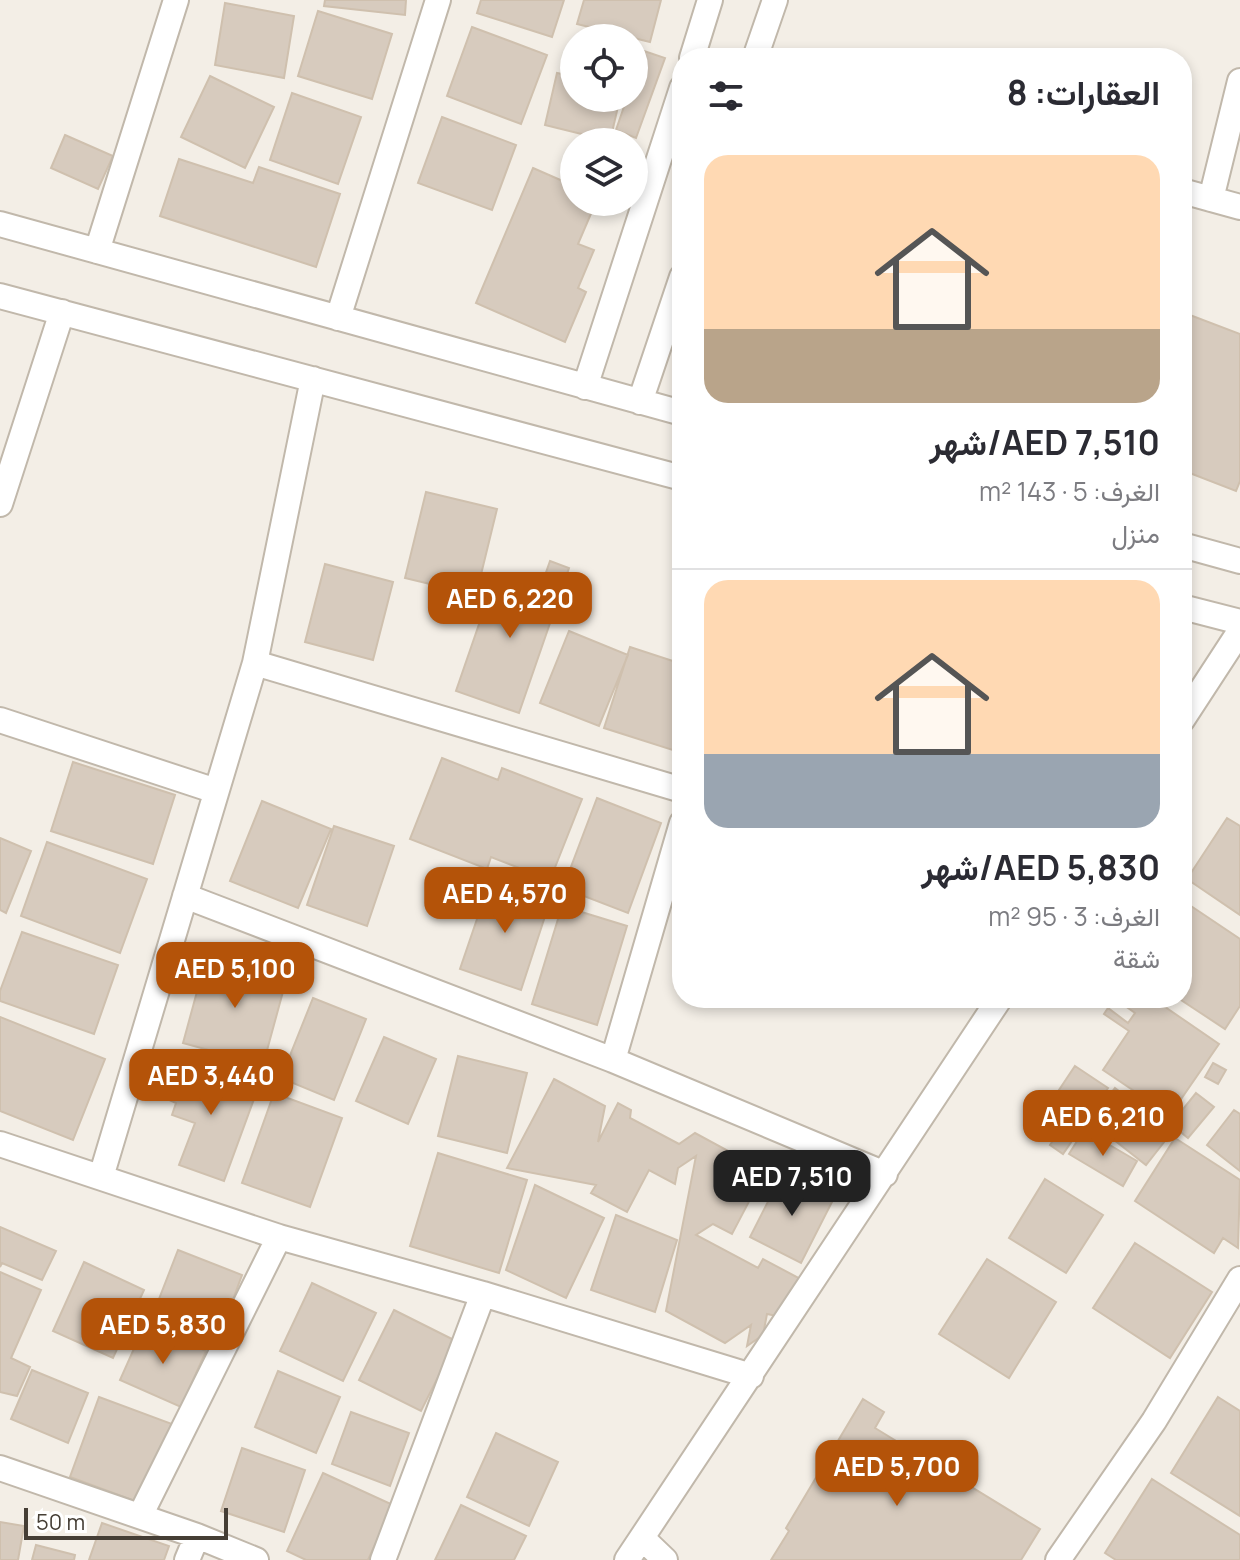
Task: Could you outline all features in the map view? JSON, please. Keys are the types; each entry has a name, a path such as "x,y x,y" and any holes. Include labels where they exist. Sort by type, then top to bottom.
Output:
{"street":[{"path":"97,251 176,0"},
{"path":"338,318 438,0"},
{"path":"695,48 710,0"},
{"path":"758,48 775,0"},
{"path":"1211,199 1240,81"},
{"path":"585,387 672,119"},
{"path":"1192,194 1240,207"},
{"path":"0,224 672,410"},
{"path":"0,296 672,475"},
{"path":"640,402 672,307"},
{"path":"0,504 62,312"},
{"path":"101,1177 255,663 313,379"},
{"path":"1192,548 1240,561"},
{"path":"1192,610 1240,622"},
{"path":"1192,705 1240,631"},
{"path":"255,663 672,787"},
{"path":"0,720 216,791"},
{"path":"613,1060 672,857"},
{"path":"185,896 613,1060 885,1174"},
{"path":"627,1560 993,1008"},
{"path":"0,1144 279,1237 483,1294 751,1376"},
{"path":"140,1516 279,1237"},
{"path":"1058,1560 1154,1421 1240,1279"},
{"path":"383,1560 483,1294"},
{"path":"0,1468 197,1536 256,1560"},
{"path":"187,1560 197,1536"},
{"path":"642,1538 665,1560"}],"building":[{"path":"325,0 406,0 405,15 324,6"},
{"path":"481,0 564,0 552,37 477,13"},
{"path":"584,0 661,0 650,42 648,24 577,24"},
{"path":"225,3 294,16 284,78 215,65"},
{"path":"318,11 392,34 372,99 298,76"},
{"path":"472,27 547,55 521,124 447,96"},
{"path":"648,52 665,58 648,105"},
{"path":"557,73 560,74 560,112 617,112 613,128 560,129 545,125"},
{"path":"210,76 274,107 245,168 181,137"},
{"path":"292,93 361,117 338,184 270,160"},
{"path":"622,112 645,112 640,128 617,128"},
{"path":"442,117 516,145 492,210 418,183"},
{"path":"65,135 113,156 98,189 51,168"},
{"path":"179,159 253,183 259,167 340,194 316,267 160,216"},
{"path":"533,168 560,180 560,216 590,216 578,244 594,250 578,288 586,292 565,342 476,303"},
{"path":"1192,316 1240,334 1240,481 1236,491 1192,474"},
{"path":"426,492 497,509 476,595 405,578"},
{"path":"550,561 569,568 519,713 456,691 487,601 477,597 484,577 538,595"},
{"path":"325,564 393,582 373,660 305,642"},
{"path":"569,631 628,655 599,726 540,703"},
{"path":"630,647 672,661 672,750 604,728"},
{"path":"442,758 498,780 502,768 582,799 550,880 491,857 487,869 410,839"},
{"path":"73,762 175,795 153,864 51,831"},
{"path":"597,798 661,823 628,913 563,888"},
{"path":"262,801 331,829 298,908 230,881"},
{"path":"1227,818 1240,826 1240,915 1192,882 1192,871"},
{"path":"334,826 394,846 367,926 307,905"},
{"path":"0,838 31,851 6,913 0,910"},
{"path":"47,842 147,879 120,953 21,916"},
{"path":"490,881 550,901 521,990 460,969"},
{"path":"562,906 627,926 597,1025 532,1004"},
{"path":"1192,907 1240,939 1240,1006 1225,1029 1192,1007"},
{"path":"22,932 118,965 94,1034 0,1001 0,991"},
{"path":"207,955 287,977 263,1065 183,1043"},
{"path":"313,998 366,1019 334,1100 281,1078"},
{"path":"1108,1008 1128,1023 1135,1013 1128,1008 1167,1008 1219,1044 1170,1115 1103,1070 1129,1031 1104,1014"},
{"path":"0,1017 105,1059 73,1140 0,1111"},
{"path":"384,1037 436,1059 408,1124 356,1101"},
{"path":"458,1056 527,1073 507,1153 438,1136"},
{"path":"181,1060 258,1088 224,1181 179,1165 195,1123 172,1115 176,1103 167,1099"},
{"path":"1213,1063 1226,1070 1218,1084 1205,1077"},
{"path":"1075,1066 1108,1088 1063,1154 1050,1145 1066,1121 1047,1108"},
{"path":"554,1079 605,1106 598,1142 618,1103 631,1110 630,1118 679,1144 695,1133 765,1171 732,1234 713,1224 696,1235 758,1268 763,1259 806,1282 787,1318 767,1314 763,1335 747,1346 751,1325 725,1343 666,1311 696,1156 678,1168 675,1184 649,1170 627,1212 591,1193 596,1185 507,1168"},
{"path":"1115,1088 1172,1132 1146,1165 1090,1121"},
{"path":"274,1093 342,1118 310,1207 242,1183"},
{"path":"1196,1093 1214,1107 1188,1138 1171,1124"},
{"path":"1234,1110 1240,1114 1240,1171 1207,1145"},
{"path":"1084,1130 1137,1161 1123,1186 1069,1154"},
{"path":"1175,1138 1240,1180 1238,1248 1223,1238 1214,1253 1135,1201"},
{"path":"438,1153 527,1180 499,1273 410,1246"},
{"path":"782,1174 833,1200 801,1263 750,1237"},
{"path":"1045,1179 1103,1215 1066,1273 1009,1238"},
{"path":"535,1185 604,1218 566,1298 506,1270"},
{"path":"616,1215 677,1240 655,1312 591,1290"},
{"path":"0,1227 56,1251 42,1280 2,1263 0,1267"},
{"path":"1135,1243 1212,1292 1170,1358 1093,1308"},
{"path":"178,1250 242,1275 219,1337 154,1312"},
{"path":"987,1259 1056,1302 1009,1378 939,1334"},
{"path":"84,1262 144,1290 113,1358 53,1331"},
{"path":"0,1272 41,1290 11,1358 30,1367 17,1396 0,1392"},
{"path":"312,1283 376,1313 343,1381 280,1351"},
{"path":"394,1310 456,1341 421,1411 359,1380"},
{"path":"145,1324 206,1351 181,1407 120,1380"},
{"path":"32,1370 88,1393 68,1443 11,1419"},
{"path":"278,1371 340,1397 316,1453 255,1427"},
{"path":"99,1397 172,1424 143,1504 70,1477"},
{"path":"1218,1397 1240,1411 1240,1516 1171,1473"},
{"path":"863,1399 884,1412 875,1428 1040,1529 1021,1560 771,1560 789,1531 786,1528"},
{"path":"351,1412 409,1433 390,1486 332,1464"},
{"path":"496,1433 558,1462 529,1526 467,1497"},
{"path":"242,1448 305,1470 284,1532 221,1511"},
{"path":"323,1473 393,1505 368,1560 306,1560 287,1551"},
{"path":"1152,1479 1240,1535 1240,1560 1116,1560 1105,1553"},
{"path":"461,1505 526,1536 514,1560 435,1560"},
{"path":"0,1522 24,1526 18,1560 0,1560"},
{"path":"102,1523 169,1546 164,1560 89,1560"},
{"path":"36,1545 75,1555 74,1560 32,1560"}]}
